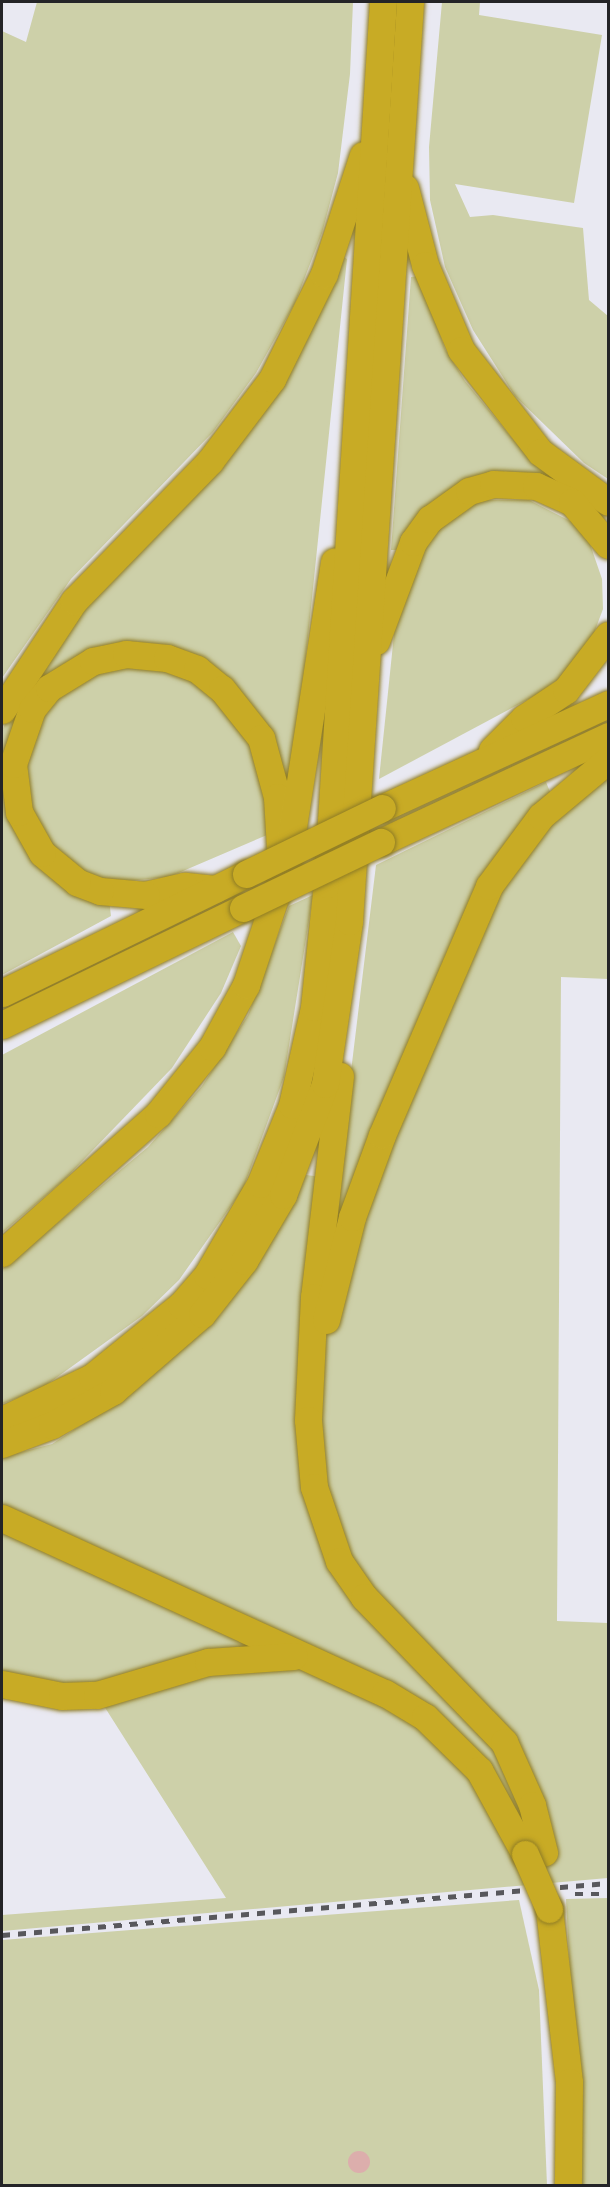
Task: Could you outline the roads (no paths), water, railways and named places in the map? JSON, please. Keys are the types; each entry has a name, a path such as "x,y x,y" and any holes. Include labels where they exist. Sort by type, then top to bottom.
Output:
{"highway":[{"path":"2,1420 92,1377 181,1305 207,1275 275,1151 303,1064 321,948 383,2"},
{"path":"410,2 367,662 341,997 340,1084 323,1197 308,1397 314,1487 339,1561 389,1628 456,1688 504,1742 528,1794 534,1853 549,1909 569,2082 568,2186"},
{"path":"2,710 74,601 210,461 272,380 324,274 375,120"},
{"path":"399,165 425,265 461,350 540,452 609,502"},
{"path":"367,662 413,542 430,519 469,491 493,484 536,486 572,502 609,545"},
{"path":"2,1252 126,1147 190,1077 246,985 279,898 297,812 324,604 350,500"},
{"path":"481,761 524,718 566,690 609,636"},
{"path":"215,889 184,886 146,895 100,891 77,882 42,853 19,812 13,764 32,709 49,688 93,661 143,654 197,669 222,689 256,730 271,767 277,797 279,898"},
{"path":"2,993 382,808 609,704"},
{"path":"2,1025 609,735"},
{"path":"308,1397 352,1217 469,927 489,886 535,824 580,779 609,760"},
{"path":"2,1444 52,1425 113,1390 172,1345 244,1261 283,1195 311,1128 341,997"},
{"path":"2,1518 385,1693 454,1740 501,1803 534,1853"},
{"path":"2,1684 62,1696 97,1695 208,1662 304,1656"}],"railway":[{"path":"2,1935 608,1883"},
{"path":"575,1894 608,1894"}]}
